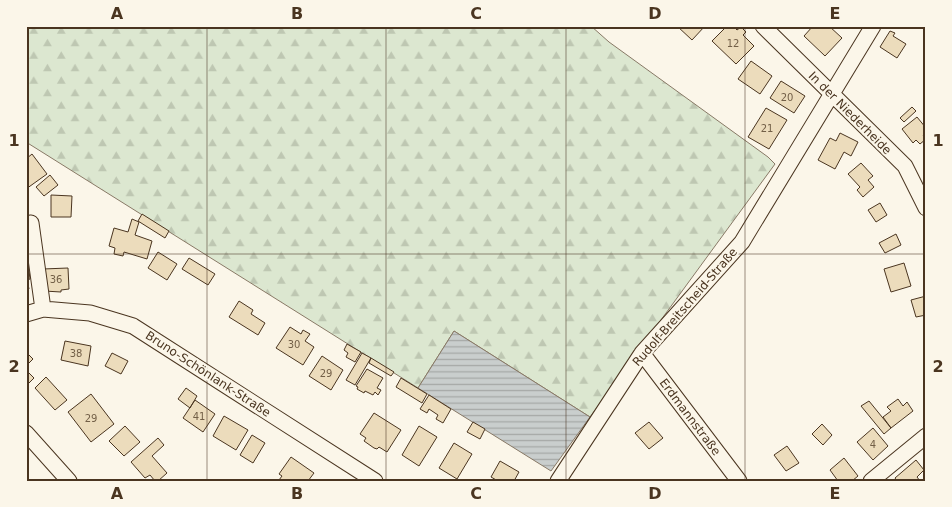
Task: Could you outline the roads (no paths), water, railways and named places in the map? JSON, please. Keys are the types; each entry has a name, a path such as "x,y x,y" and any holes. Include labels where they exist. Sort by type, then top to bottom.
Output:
{"street":[{"name":"In der Niederheide","path":"763,26 905,166 926,208"},
{"name":"Rudolf-Breitscheid-Straße","path":"558,481 642,353 742,242 873,26"},
{"path":"31,223 43,309"},
{"name":"Bruno-Schönlank-Straße","path":"26,314 43,309 90,313 133,326 375,481"},
{"name":"Erdmannstraße","path":"642,353 739,481"},
{"path":"26,433 69,481"},
{"path":"871,481 926,436"}]}
